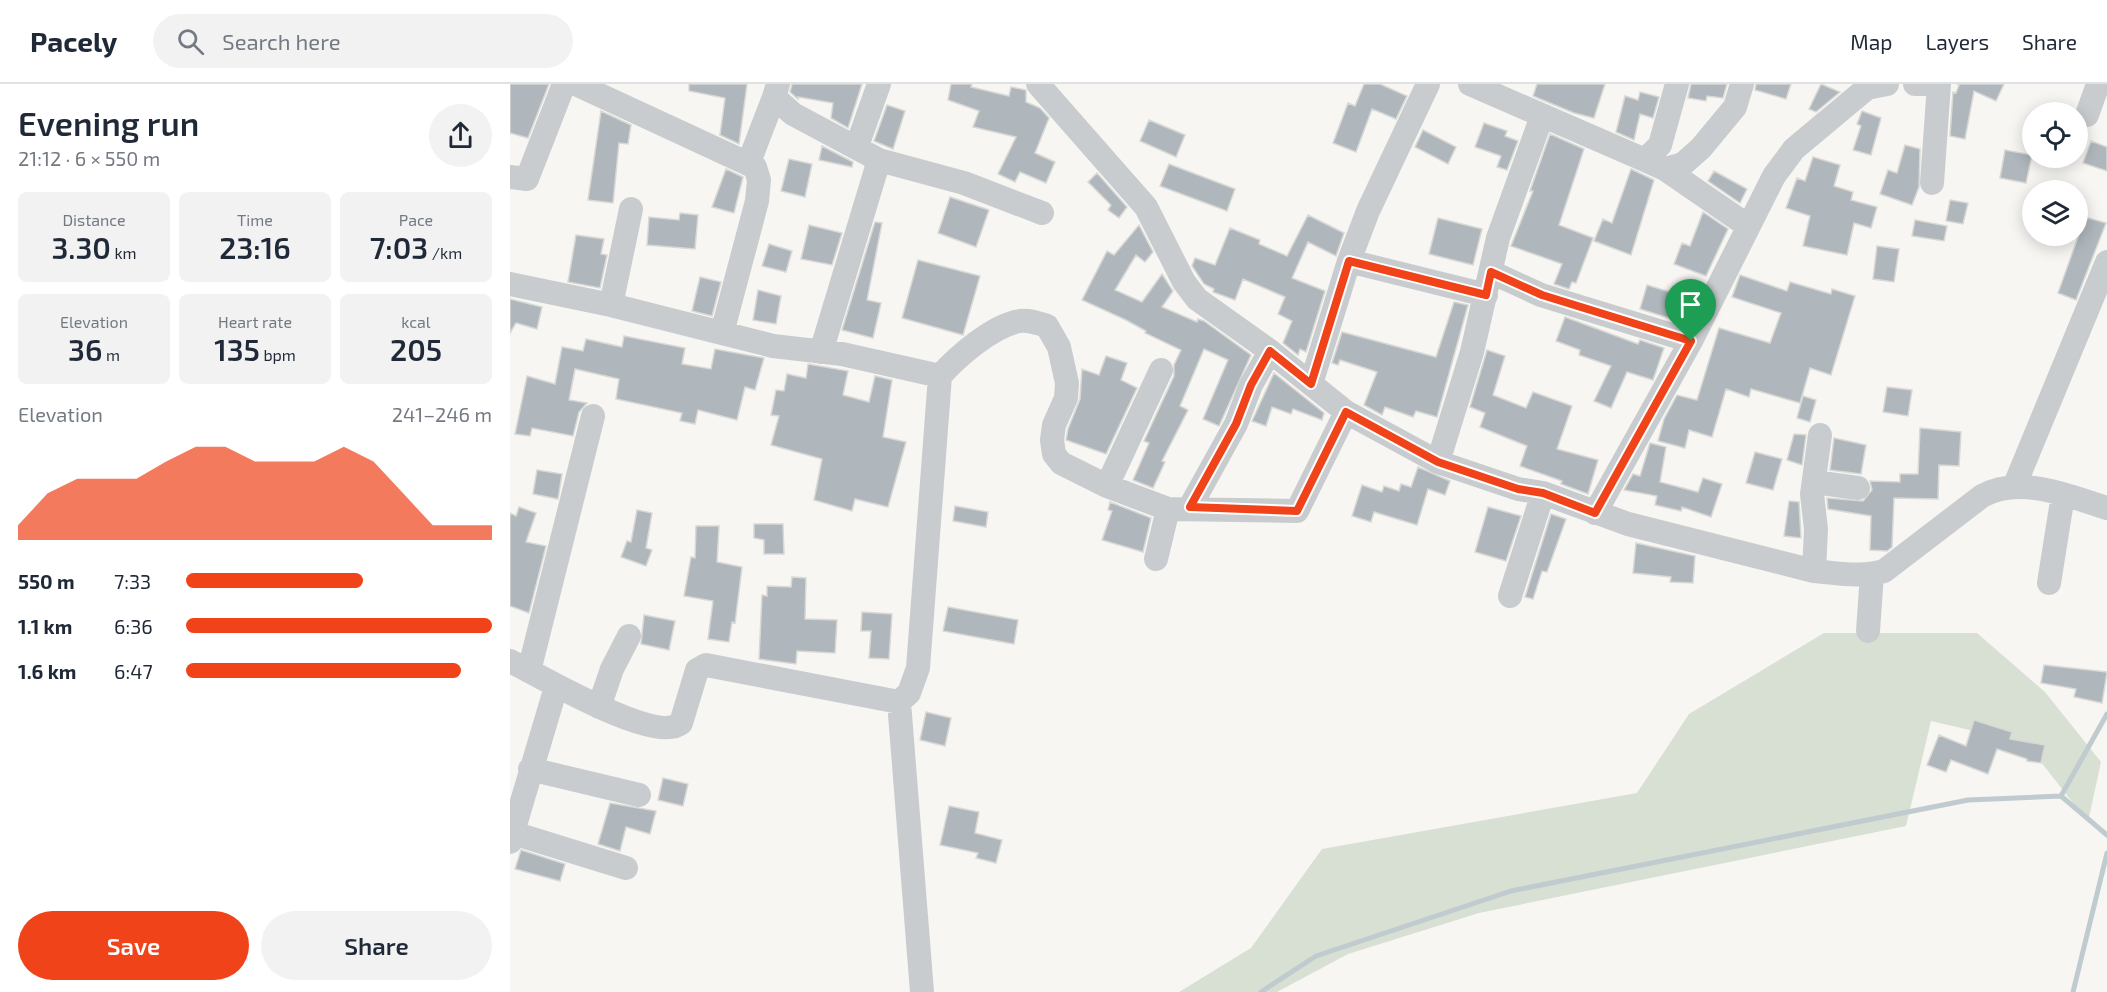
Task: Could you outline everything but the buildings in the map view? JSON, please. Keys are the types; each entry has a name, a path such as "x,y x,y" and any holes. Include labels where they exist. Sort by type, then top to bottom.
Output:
{"street":[{"path":"510,177 527,179 564,84"},
{"path":"576,84 748,162 757,172 757,201 722,333"},
{"path":"857,146 879,84"},
{"path":"1038,84 1146,207 1184,282 1197,299 1270,351 1346,412 1438,462 1518,489 1543,493 1595,513 1814,571 1872,574 1884,571 1902,560 1982,496 1996,489 2039,488 2107,508"},
{"path":"1311,384 1349,261 1368,211 1428,84"},
{"path":"1470,84 1655,165 1748,226"},
{"path":"1655,165 1677,84"},
{"path":"1655,165 1683,165 1701,148 1735,107 1743,84"},
{"path":"1915,84 1929,84"},
{"path":"1932,183 1939,84"},
{"path":"2088,112 2098,84"},
{"path":"1595,513 1691,341 1774,176 1794,149 1868,85"},
{"path":"748,162 776,91"},
{"path":"776,91 793,114 857,146 879,160 964,183 1042,213"},
{"path":"1438,462 1472,352 1498,238 1542,116"},
{"path":"821,352 879,160"},
{"path":"610,305 631,209"},
{"path":"1349,261 1486,295"},
{"path":"2014,487 2107,263"},
{"path":"1491,272 1542,295 1691,341"},
{"path":"510,284 610,305 773,346 821,352 940,376"},
{"path":"899,702 909,693 918,668 940,376 968,349 1004,326 1018,321 1047,326 1059,347 1067,383 1066,398 1054,425 1052,440 1054,454 1068,468 1107,486 1179,508 1297,511 1346,412"},
{"path":"1156,559 1179,508 1236,424 1251,385 1270,351"},
{"path":"1107,486 1161,370"},
{"path":"593,417 520,666 556,687 599,707 661,729 675,728 681,723 697,670 706,665 899,702"},
{"path":"1814,571 1814,482 1820,435"},
{"path":"1814,482 1858,488"},
{"path":"1510,596 1543,493"},
{"path":"2049,583 2063,495"},
{"path":"1868,631 1872,574"},
{"path":"599,707 612,669 630,636"},
{"path":"556,687 511,838 626,868"},
{"path":"899,702 921,992"},
{"path":"530,769 639,795"}],"shaded area":[{"path":"1824,633 1977,633 2045,692 2101,762 2088,822 2026,743 1931,721 1906,826 1479,913 1348,954 1277,992 1179,992 1251,948 1322,849 1637,793 1689,714"}],"waterway":[{"path":"2061,796 2107,714"},
{"path":"1261,992 1316,956 1511,891 1968,800 2061,796 2107,835"},
{"path":"2073,992 2107,853"}],"route":[{"path":"1349,261 1486,295 1491,272 1542,295 1691,341 1595,513 1543,493 1518,489 1438,462 1346,412 1297,511 1190,507 1236,424 1251,385 1270,351 1311,384 1349,261"}]}
